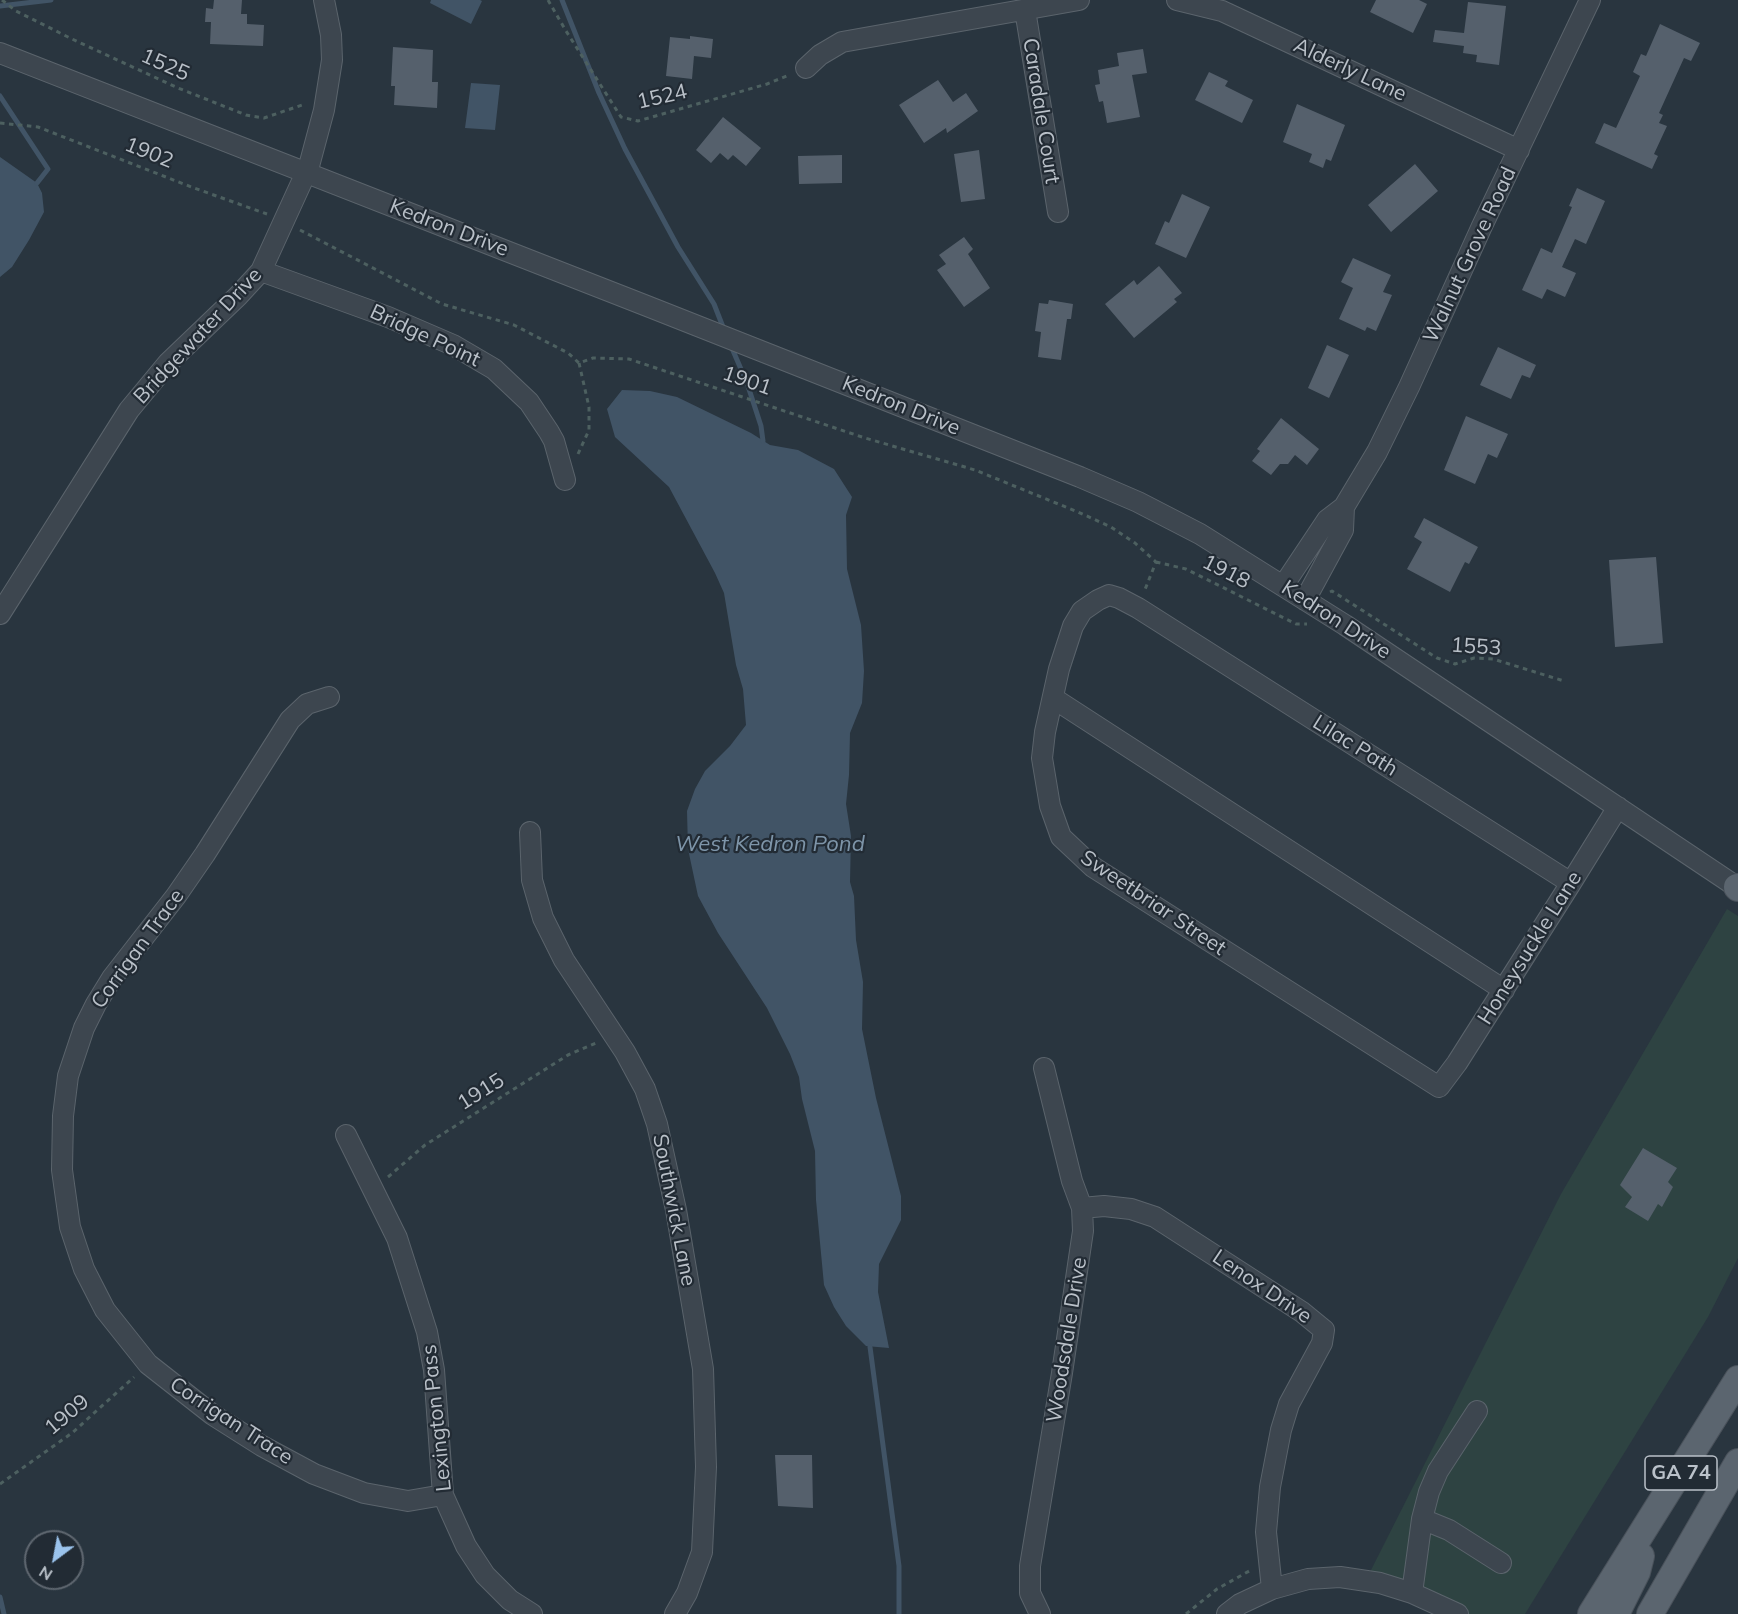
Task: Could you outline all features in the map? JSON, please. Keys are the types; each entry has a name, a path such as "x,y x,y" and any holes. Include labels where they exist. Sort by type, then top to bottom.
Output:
{"main road":[{"name":"GA 74","path":"1591,1614 1738,1379"},
{"name":"GA 74","path":"1650,1614 1738,1462"},
{"path":"1616,1614 1637,1572 1652,1518"}],"street":[{"name":"Bridgewater Drive","path":"0,614 129,410 168,363 261,271 307,172 324,110 332,60 331,35 324,0"},
{"path":"806,68 820,55 842,42 1079,0"},
{"name":"Alderly Lane","path":"1177,0 1222,11 1519,150"},
{"name":"Walnut Grove Road","path":"1283,586 1327,520 1344,507 1377,452 1590,0"},
{"name":"Caradale Court","path":"1025,10 1058,212"},
{"name":"Kedron Drive","path":"0,53 723,336 1138,502 1200,534 1312,604 1738,887"},
{"name":"Bridge Point","path":"261,271 388,317 453,345 494,369 529,402 549,432 554,441 565,480"},
{"name":"Walnut Grove Road","path":"1312,604 1343,530 1344,507"},
{"name":"Sweetbriar Street","path":"1138,608 1109,595 1082,610 1073,627 1059,669 1042,759 1050,806 1061,837 1093,867 1439,1087"},
{"name":"Lilac Path","path":"1138,608 1571,883"},
{"name":"Corrigan Trace","path":"329,697 307,704 290,720 176,897 112,978 84,1029 68,1076 63,1116 62,1170 70,1227 84,1269 105,1310 148,1364 213,1415 262,1446 314,1474 364,1493 408,1501 442,1495"},
{"path":"1053,698 1504,990"},
{"name":"Honeysuckle Lane","path":"1439,1087 1457,1064 1618,807"},
{"name":"Southwick Lane","path":"530,832 532,880 543,918 564,960 614,1036 645,1089 657,1124 676,1210 703,1369 706,1467 702,1552 687,1593 675,1614"},
{"name":"Woodsdale Drive","path":"1040,1614 1030,1593 1030,1566 1083,1231 1082,1208 1072,1181 1044,1068"},
{"name":"Lexington Pass","path":"346,1135 397,1238 427,1332 434,1370 442,1495 466,1546 485,1575 510,1600 532,1614"},
{"name":"Lenox Drive","path":"1082,1208 1104,1206 1131,1209 1155,1217 1302,1312 1324,1330 1323,1343 1289,1404 1281,1430 1270,1487 1266,1532 1272,1589"},
{"path":"1412,1593 1422,1519 1429,1492 1438,1472 1477,1411"},
{"path":"1422,1519 1449,1530 1501,1563"},
{"path":"1227,1614 1240,1604 1272,1589 1308,1579 1340,1577 1380,1583 1412,1593 1458,1614"}],"path":[{"name":"1525","path":"2,0 16,10 82,44 178,88 246,115 264,118 304,104 324,110"},
{"name":"1524","path":"548,0 621,117 638,121 767,84 806,68"},
{"name":"1902","path":"0,123 33,126 284,221"},
{"path":"284,221 442,304 514,325 568,353 579,363 589,407 589,430 565,480"},
{"name":"1901","path":"579,363 593,358 629,359 865,438 975,470 1111,527 1135,543 1156,562"},
{"path":"1138,608 1156,562"},
{"name":"1918","path":"1156,562 1186,569 1296,624 1307,625 1312,604 1332,591"},
{"name":"1553","path":"1332,591 1437,658 1455,664 1474,658 1492,659 1564,681"},
{"name":"1915","path":"373,1190 425,1145 568,1055 614,1036"},
{"name":"1909","path":"0,1484 72,1432 148,1364"},
{"path":"1185,1614 1217,1589 1268,1560"}],"green space":[{"path":"1727,909 1738,916 1738,1258 1708,1317 1525,1614 1453,1614 1369,1574 1561,1194"}],"water":[{"path":"431,0 482,1 471,24 430,3"},
{"path":"471,83 500,85 495,130 465,128"},
{"path":"0,157 37,183 42,193 44,212 12,267 0,277"},
{"name":"West Kedron Pond","path":"622,390 650,391 677,397 751,433 770,445 798,450 834,469 852,497 846,515 847,569 861,625 864,671 862,703 850,733 846,804 851,836 850,882 854,896 856,940 863,982 862,1029 876,1098 901,1196 901,1220 879,1264 878,1292 889,1348 866,1346 846,1326 824,1285 816,1200 815,1151 799,1077 767,1008 718,933 698,896 688,849 687,811 705,771 730,746 746,725 743,689 736,665 724,593 715,573 669,487 615,437 607,409"}],"building":[{"path":"214,0 242,0 241,14 247,14 247,24 264,25 263,46 210,44 211,22 205,22 206,8 213,9"},
{"path":"1376,0 1419,0 1427,4 1413,33 1370,12"},
{"path":"1468,2 1506,6 1499,65 1476,62 1477,55 1463,53 1464,46 1433,42 1435,30 1464,33"},
{"path":"1660,24 1700,43 1691,61 1684,58 1659,113 1663,115 1659,123 1667,126 1654,154 1658,156 1652,169 1595,143 1604,123 1616,128 1640,76 1633,72 1641,54 1646,56"},
{"path":"690,36 713,39 711,58 694,56 692,79 666,76 670,37 690,39"},
{"path":"393,47 433,50 432,82 438,82 437,108 394,105 395,86 391,86"},
{"path":"1143,49 1147,73 1132,75 1140,117 1107,123 1103,101 1099,102 1095,85 1100,84 1098,70 1119,66 1117,53"},
{"path":"1209,72 1228,81 1225,86 1253,100 1242,123 1195,100"},
{"path":"938,80 953,102 966,93 978,111 947,133 946,128 924,143 899,105"},
{"path":"1297,104 1345,125 1331,161 1326,159 1323,168 1309,162 1312,154 1283,142"},
{"path":"723,117 761,148 746,166 733,155 728,160 720,153 711,163 696,150"},
{"path":"979,150 985,199 961,202 954,154"},
{"path":"842,155 842,183 799,184 798,156"},
{"path":"1415,164 1438,191 1391,232 1368,205"},
{"path":"1577,188 1605,201 1586,244 1575,239 1562,267 1576,273 1565,297 1547,289 1542,299 1522,290 1541,248 1552,253 1572,207 1569,206"},
{"path":"1182,194 1210,207 1186,258 1155,244 1165,221 1169,223"},
{"path":"964,237 973,249 968,254 990,288 964,307 937,270 946,264 939,255"},
{"path":"1353,258 1391,275 1383,292 1392,295 1376,331 1367,327 1365,331 1339,319 1353,288 1341,282"},
{"path":"1159,266 1182,293 1174,299 1177,302 1134,338 1105,304 1134,280 1137,285"},
{"path":"1049,300 1073,304 1071,319 1067,319 1061,360 1038,357 1041,332 1035,331 1039,303 1048,304"},
{"path":"1327,345 1349,355 1329,398 1308,388"},
{"path":"1498,347 1536,365 1530,378 1522,375 1511,399 1480,385"},
{"path":"1466,416 1508,434 1497,458 1488,454 1475,484 1444,470"},
{"path":"1281,418 1319,449 1307,465 1295,455 1288,464 1280,464 1271,475 1252,461 1260,451 1257,449"},
{"path":"1424,518 1478,547 1469,564 1465,562 1450,592 1407,569 1422,542 1414,537"},
{"path":"1656,557 1663,643 1615,647 1609,560"},
{"path":"1643,1148 1677,1168 1668,1182 1673,1187 1662,1207 1658,1204 1648,1221 1625,1207 1632,1197 1620,1185"},
{"path":"775,1455 812,1455 813,1508 778,1506"}],"waterway":[{"path":"0,6 51,0"},
{"path":"562,0 599,93 625,149 678,247 714,304 725,332"},
{"path":"0,96 48,169 37,183"},
{"path":"731,346 747,383 761,426 763,441"},
{"path":"870,1347 899,1566 899,1614"},
{"path":"0,1597 4,1614"}]}
